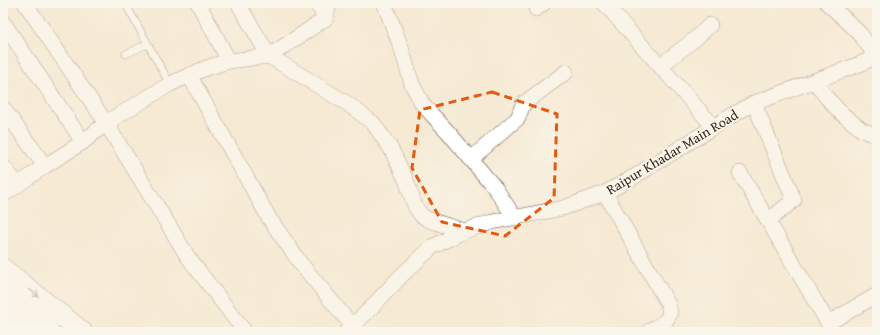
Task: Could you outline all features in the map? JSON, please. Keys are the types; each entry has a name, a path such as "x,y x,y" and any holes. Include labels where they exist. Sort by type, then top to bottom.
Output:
{"street":[{"path":"25,3 106,122 188,257 245,332"},
{"path":"198,3 229,61"},
{"path":"238,3 269,56 348,104 373,123 391,149 406,180 415,206 421,215 429,220 464,231"},
{"path":"3,195 83,142 106,122 170,84 206,68 229,61 269,56 328,10 316,3"},
{"path":"384,3 401,46 412,84 423,105 471,158 495,188 515,218"},
{"path":"604,3 714,127"},
{"path":"827,3 860,34 877,56"},
{"path":"3,22 83,142"},
{"path":"660,66 695,39 710,24"},
{"name":"Raipur Khadar Main Road","path":"349,329 432,247 464,231 492,222 563,208 605,193 754,103 860,64 877,56"},
{"path":"471,158 518,118 523,104 566,72"},
{"path":"189,75 269,218 349,329"},
{"path":"814,81 841,113 862,130 877,136"},
{"path":"754,103 794,200 768,221"},
{"path":"3,108 45,166"},
{"path":"3,166 18,185"},
{"path":"740,173 828,323 877,295"},
{"path":"605,193 668,304 670,313 666,321 648,332"},
{"path":"3,269 82,332"},
{"path":"3,296 49,332"},
{"path":"3,317 22,332"}],"lane":[{"path":"125,3 170,84"},
{"path":"126,54 148,44"}],"highlighted area":[{"path":"492,92 557,114 554,198 505,236 442,222 412,168 420,110"}]}
